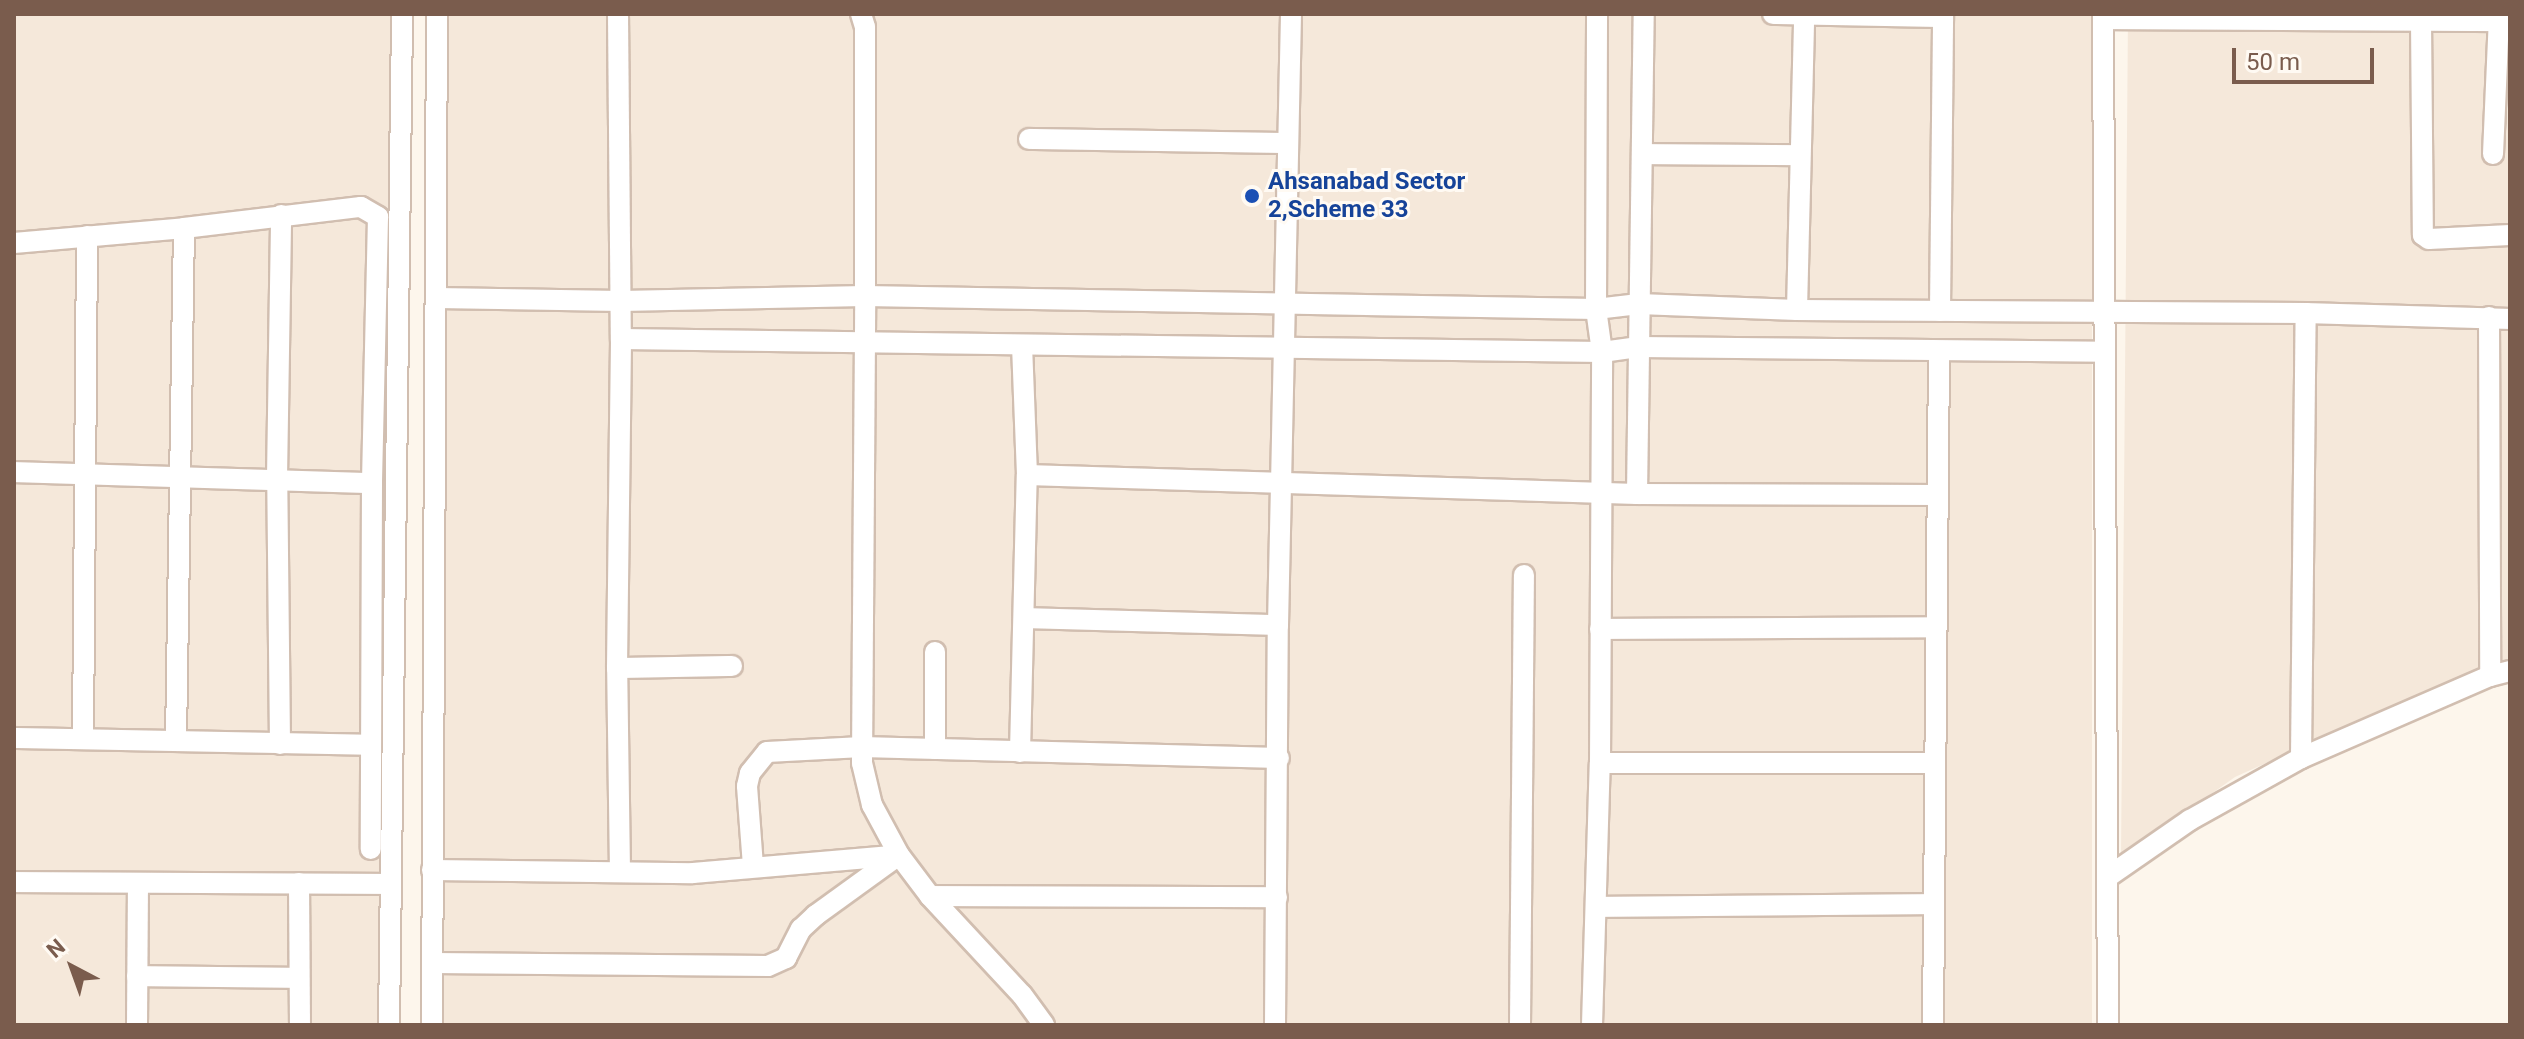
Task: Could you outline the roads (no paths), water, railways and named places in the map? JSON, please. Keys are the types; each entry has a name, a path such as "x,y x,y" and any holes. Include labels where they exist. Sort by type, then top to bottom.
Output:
{"street":[{"path":"389,1025 402,14"},
{"path":"432,1025 437,14"},
{"path":"618,14 621,339 617,668 620,872"},
{"path":"861,14 865,27 862,763 872,805 899,855 930,896 1022,995 1044,1025"},
{"path":"1275,1025 1278,625 1291,14"},
{"path":"1592,1025 1600,763 1602,352 1596,309 1597,14"},
{"path":"1637,494 1644,14"},
{"path":"1773,14 1943,15 1940,311"},
{"path":"1797,310 1798,155 1804,14"},
{"path":"2108,1025 2104,352 2107,314 2103,16 2503,19 2493,154"},
{"path":"2421,20 2423,235 2429,239 2510,235"},
{"path":"1029,139 1288,143"},
{"path":"1642,154 1798,155"},
{"path":"14,243 184,228 361,207 378,217 372,483 371,849"},
{"path":"280,744 277,478 281,215"},
{"path":"176,741 184,228"},
{"path":"83,739 87,236"},
{"path":"437,298 621,301 865,296 1596,309 1639,304 1797,310 2306,313 2500,318 2500,674 2301,758 2190,820 2109,876"},
{"path":"2301,758 2306,313"},
{"path":"621,339 1602,352 1639,347 2104,352"},
{"path":"1020,752 1027,475 1022,345"},
{"path":"1933,1025 1939,352"},
{"path":"14,472 372,483"},
{"path":"1027,475 1637,494 1938,495"},
{"path":"1520,1025 1524,575"},
{"path":"1024,618 1278,625"},
{"path":"1600,629 1936,627"},
{"path":"935,652 935,749"},
{"path":"617,668 732,666"},
{"path":"14,738 371,745"},
{"path":"753,866 747,786 757,763 767,752 862,747 1279,758"},
{"path":"1600,763 1935,763"},
{"path":"432,870 693,873 899,855"},
{"path":"432,963 768,966 786,958 801,929 816,915 899,855"},
{"path":"14,882 389,884"},
{"path":"137,1025 138,883"},
{"path":"299,883 300,1025"},
{"path":"930,896 1277,897"},
{"path":"1596,907 1933,904"},
{"path":"137,976 299,978"}],"place":[{"name":"Ahsanabad Sector 2,Scheme 33","path":"1252,196"}]}
